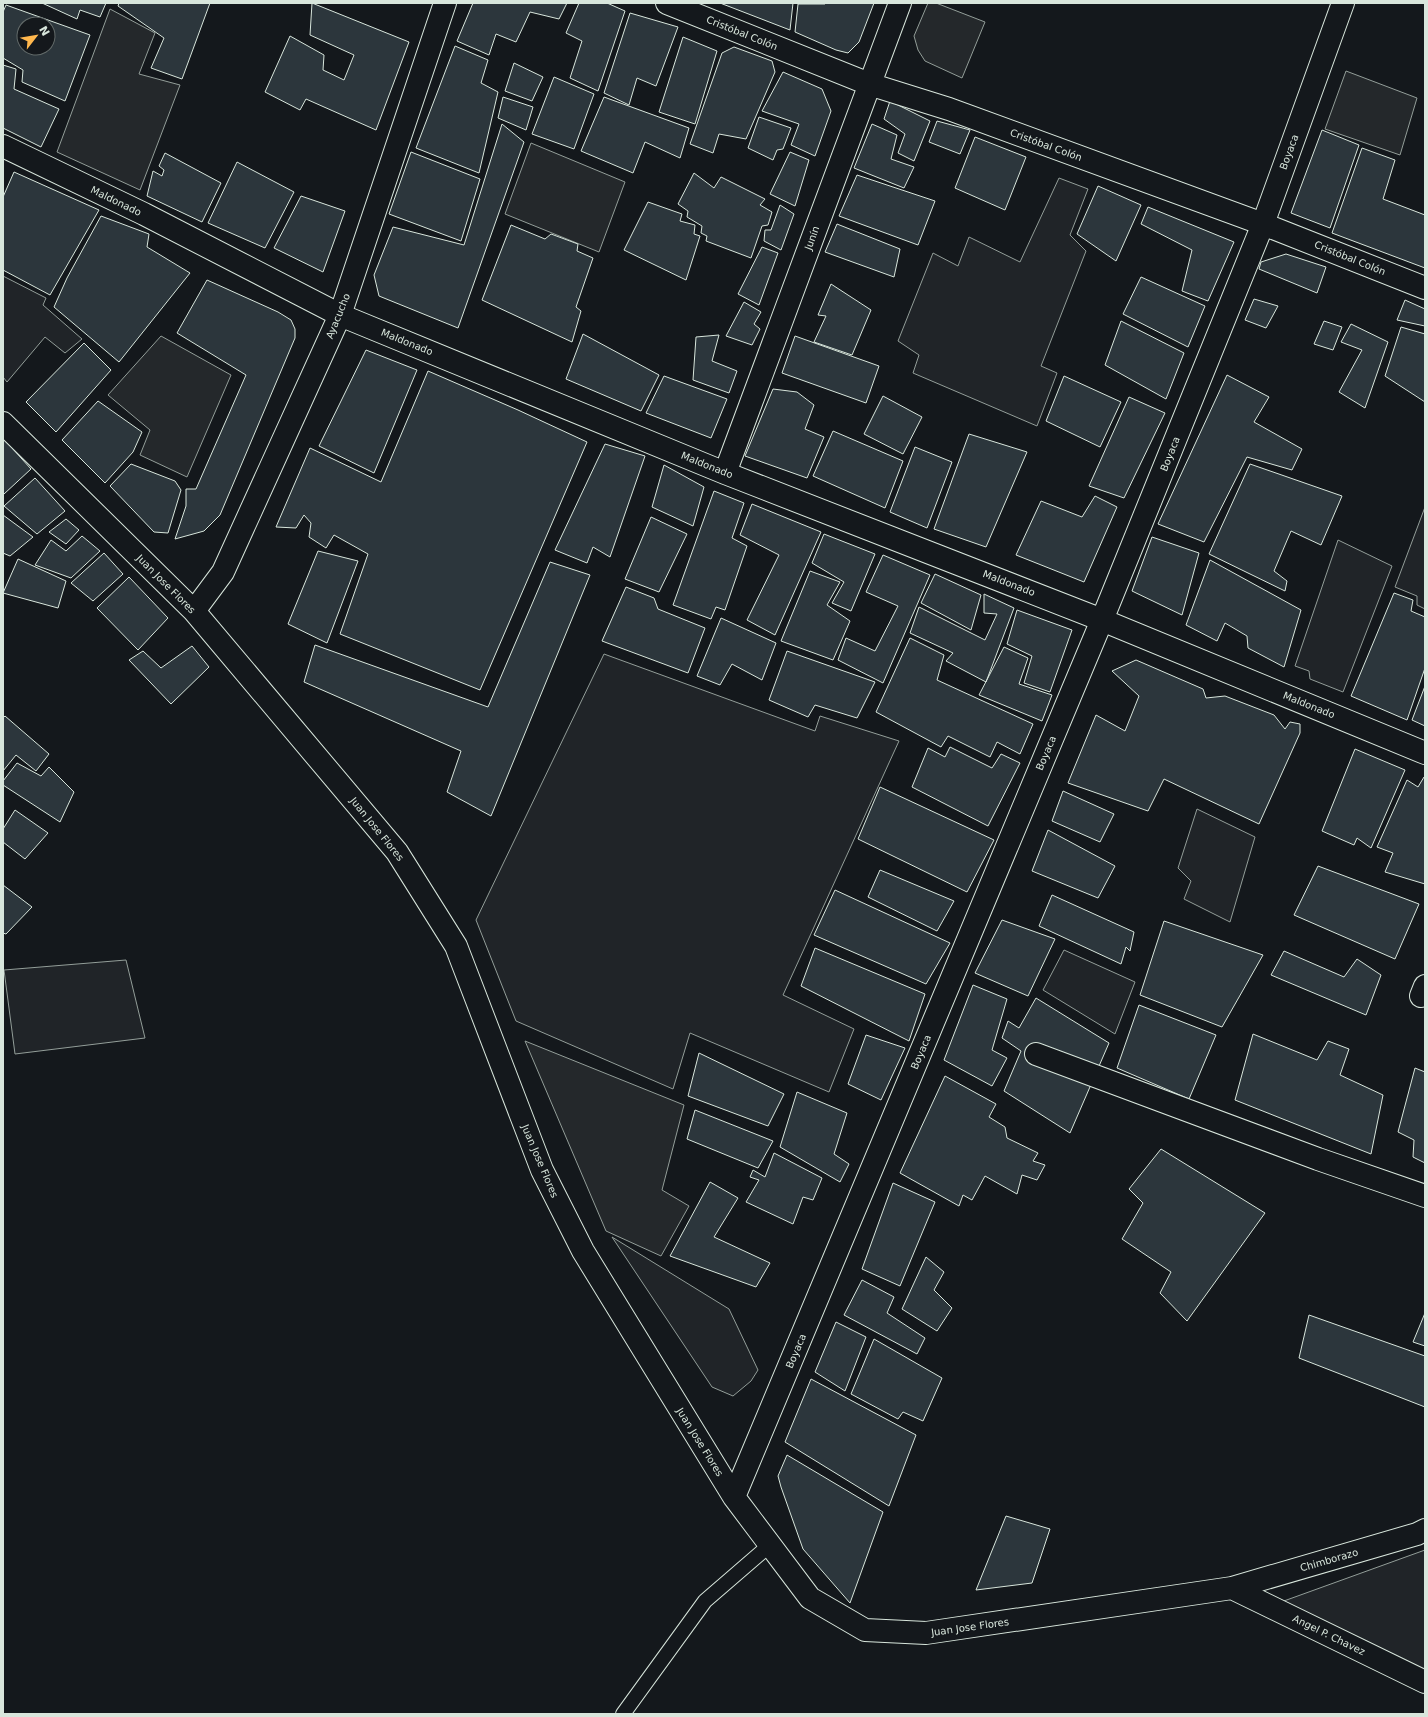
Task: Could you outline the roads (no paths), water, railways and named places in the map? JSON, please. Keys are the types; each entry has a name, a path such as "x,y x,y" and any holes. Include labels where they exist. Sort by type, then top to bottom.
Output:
{"street":[{"name":"Ayacucho","path":"194,612 223,572 340,315 446,3"},
{"name":"Cristóbal Colón","path":"667,3 869,84 949,109 1263,224 1425,288"},
{"name":"Junín","path":"725,473 900,3"},
{"name":"Boyaca","path":"734,1497 1102,620 1263,224 1343,3"},
{"name":"Maldonado","path":"3,146 144,214 340,315 725,473 1102,620 1425,753"},
{"name":"Juan Jose Flores","path":"3,423 194,612 397,852 456,946 542,1170 579,1244 734,1497 771,1544 810,1598 865,1630 926,1633 1232,1588"},
{"path":"1036,1054 1318,1159 1425,1196"},
{"name":"Chimborazo","path":"1232,1588 1417,1534 1425,1530"},
{"name":"Angel P. Chavez","path":"1232,1588 1425,1682"}],"lane":[{"path":"623,1714 705,1601 771,1544"}]}
